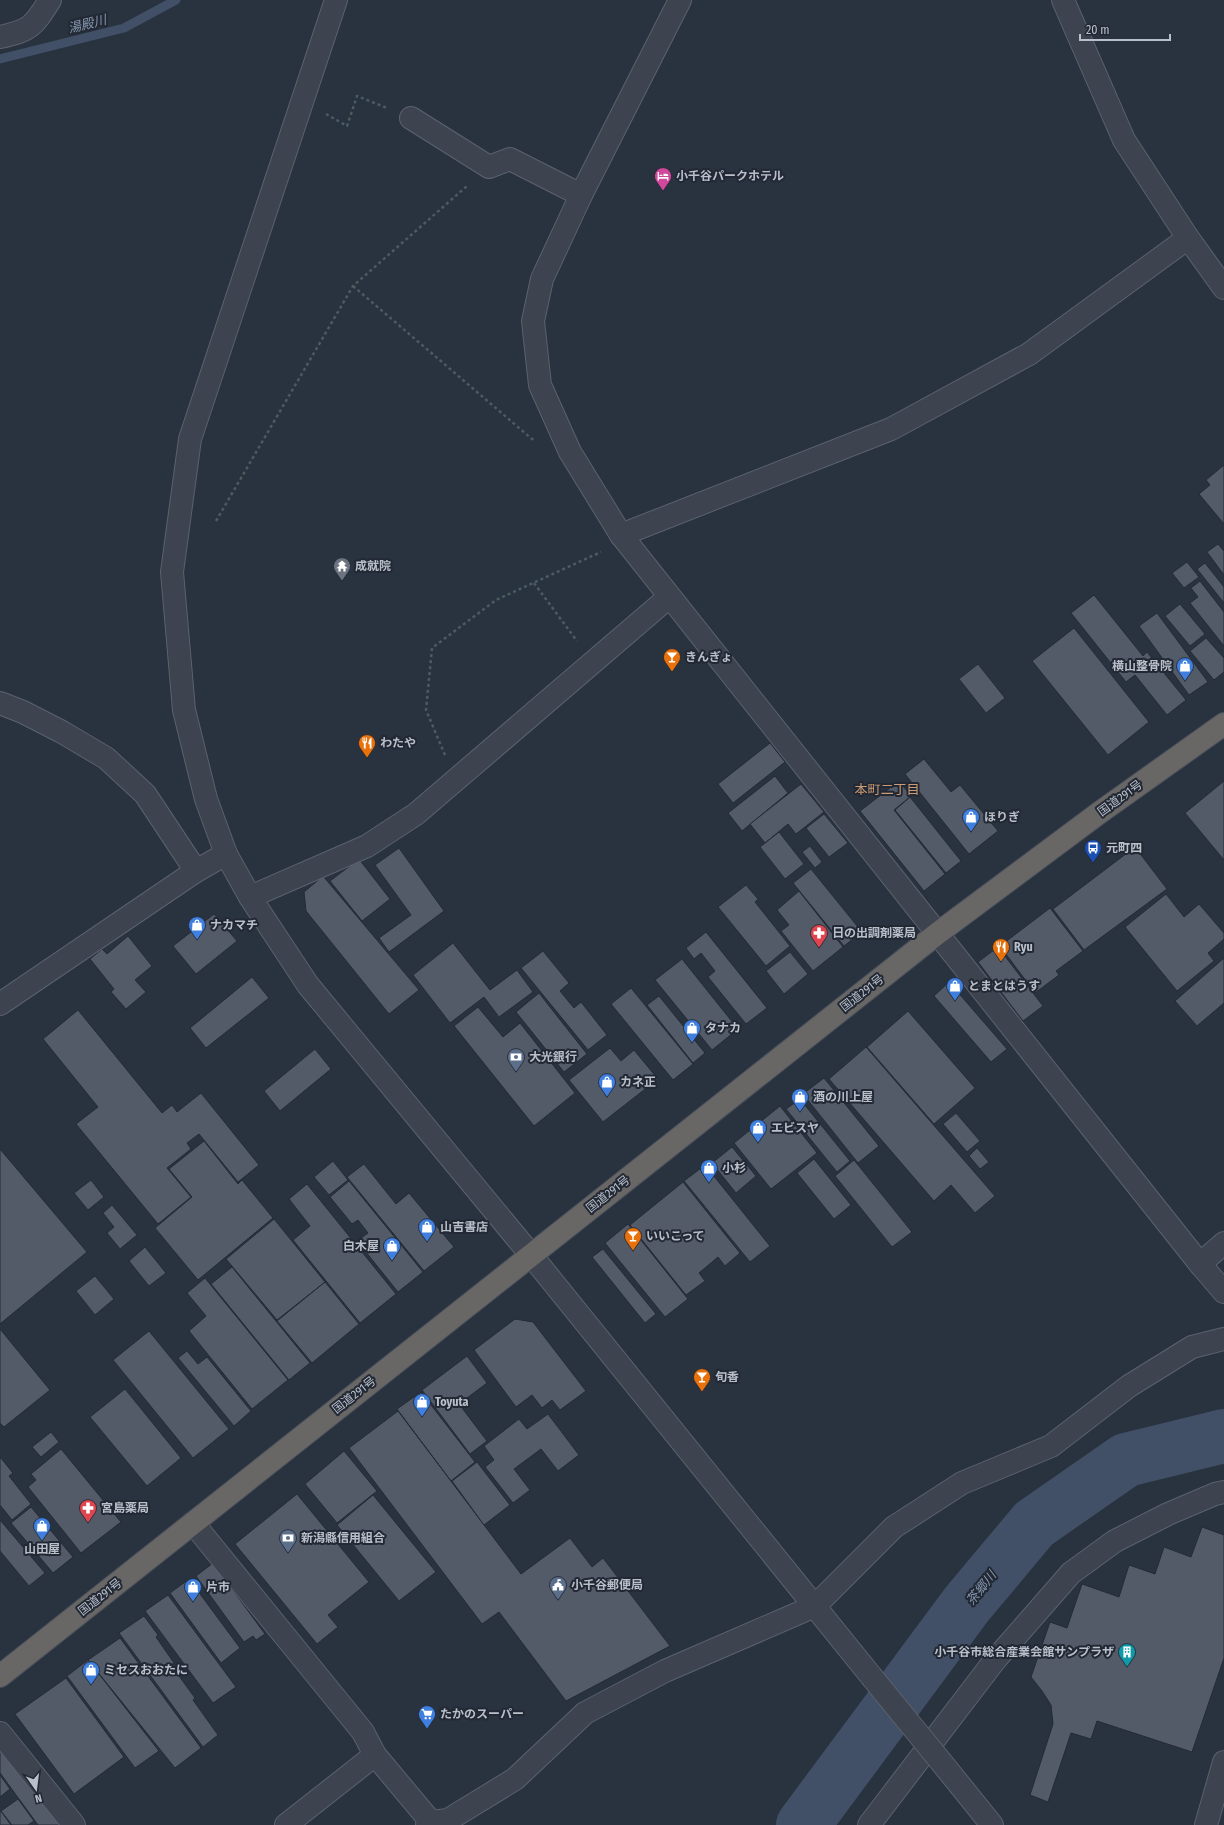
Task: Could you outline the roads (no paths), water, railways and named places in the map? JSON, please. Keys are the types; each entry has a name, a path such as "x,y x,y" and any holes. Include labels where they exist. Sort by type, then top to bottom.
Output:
{"highway":[{"name":"国道291号","path":"0,1676 938,933 1099,813 1224,724"}],"street":[{"path":"0,37 22,32 36,23 50,0"},
{"path":"336,0 190,439 172,572 184,710 206,799 226,854 250,897 308,985 531,1255 992,1825"},
{"path":"680,0 580,195 542,279 533,321 540,385 570,452 623,538 1200,1264 1224,1292"},
{"path":"1063,0 1124,140 1188,238 1224,288"},
{"path":"411,118 489,167 510,159 580,195"},
{"path":"623,538 891,429 1029,354 1188,238"},
{"path":"250,897 367,846 416,814 669,597"},
{"path":"0,703 23,712 62,732 106,758 145,794 196,871"},
{"path":"0,1004 196,871 226,854"},
{"path":"1200,1264 1224,1243"},
{"path":"193,1523 363,1732 375,1754 429,1824 448,1820 515,1780 585,1713 666,1671 814,1606 894,1528 962,1483 1051,1446 1129,1386 1192,1347 1224,1339"},
{"path":"869,1825 995,1660 1071,1573 1115,1541 1168,1514 1215,1494 1224,1492"},
{"path":"0,1733 74,1825"},
{"path":"286,1825 375,1754"},
{"path":"1206,1825 1222,1773"}],"waterway":[{"name":"湯殿川","path":"0,59 124,28 176,0"},
{"name":"茶郷川","path":"803,1825 967,1604 1034,1524 1126,1460 1224,1436"}],"place":[{"name":"小千谷パークホテル","path":"663,191"},
{"name":"成就院","path":"342,581"},
{"name":"きんぎょ","path":"672,672"},
{"name":"横山整骨院","path":"1185,681"},
{"name":"わたや","path":"367,758"},
{"name":"ほりぎ","path":"971,832"},
{"name":"元町四","path":"1093,863"},
{"name":"ナカマチ","path":"197,940"},
{"name":"日の出調剤薬局","path":"819,948"},
{"name":"Ryu","path":"1001,962"},
{"name":"とまとはうす","path":"955,1001"},
{"name":"タナカ","path":"692,1043"},
{"name":"大光銀行","path":"516,1072"},
{"name":"カネ正","path":"607,1097"},
{"name":"酒の川上屋","path":"800,1112"},
{"name":"エビスヤ","path":"758,1143"},
{"name":"小杉","path":"709,1183"},
{"name":"山吉書店","path":"427,1242"},
{"name":"いいこって","path":"633,1251"},
{"name":"白木屋","path":"392,1261"},
{"name":"旬香","path":"702,1392"},
{"name":"Toyuta","path":"422,1417"},
{"name":"宮島薬局","path":"88,1523"},
{"name":"山田屋","path":"42,1541"},
{"name":"新潟縣信用組合","path":"288,1553"},
{"name":"小千谷郵便局","path":"558,1600"},
{"name":"片市","path":"193,1602"},
{"name":"小千谷市総合産業会館サンプラザ","path":"1127,1667"},
{"name":"ミセスおおたに","path":"91,1685"},
{"name":"たかのスーパー","path":"427,1729"}],"district":[{"name":"本町二丁目","path":"887,789"}]}
